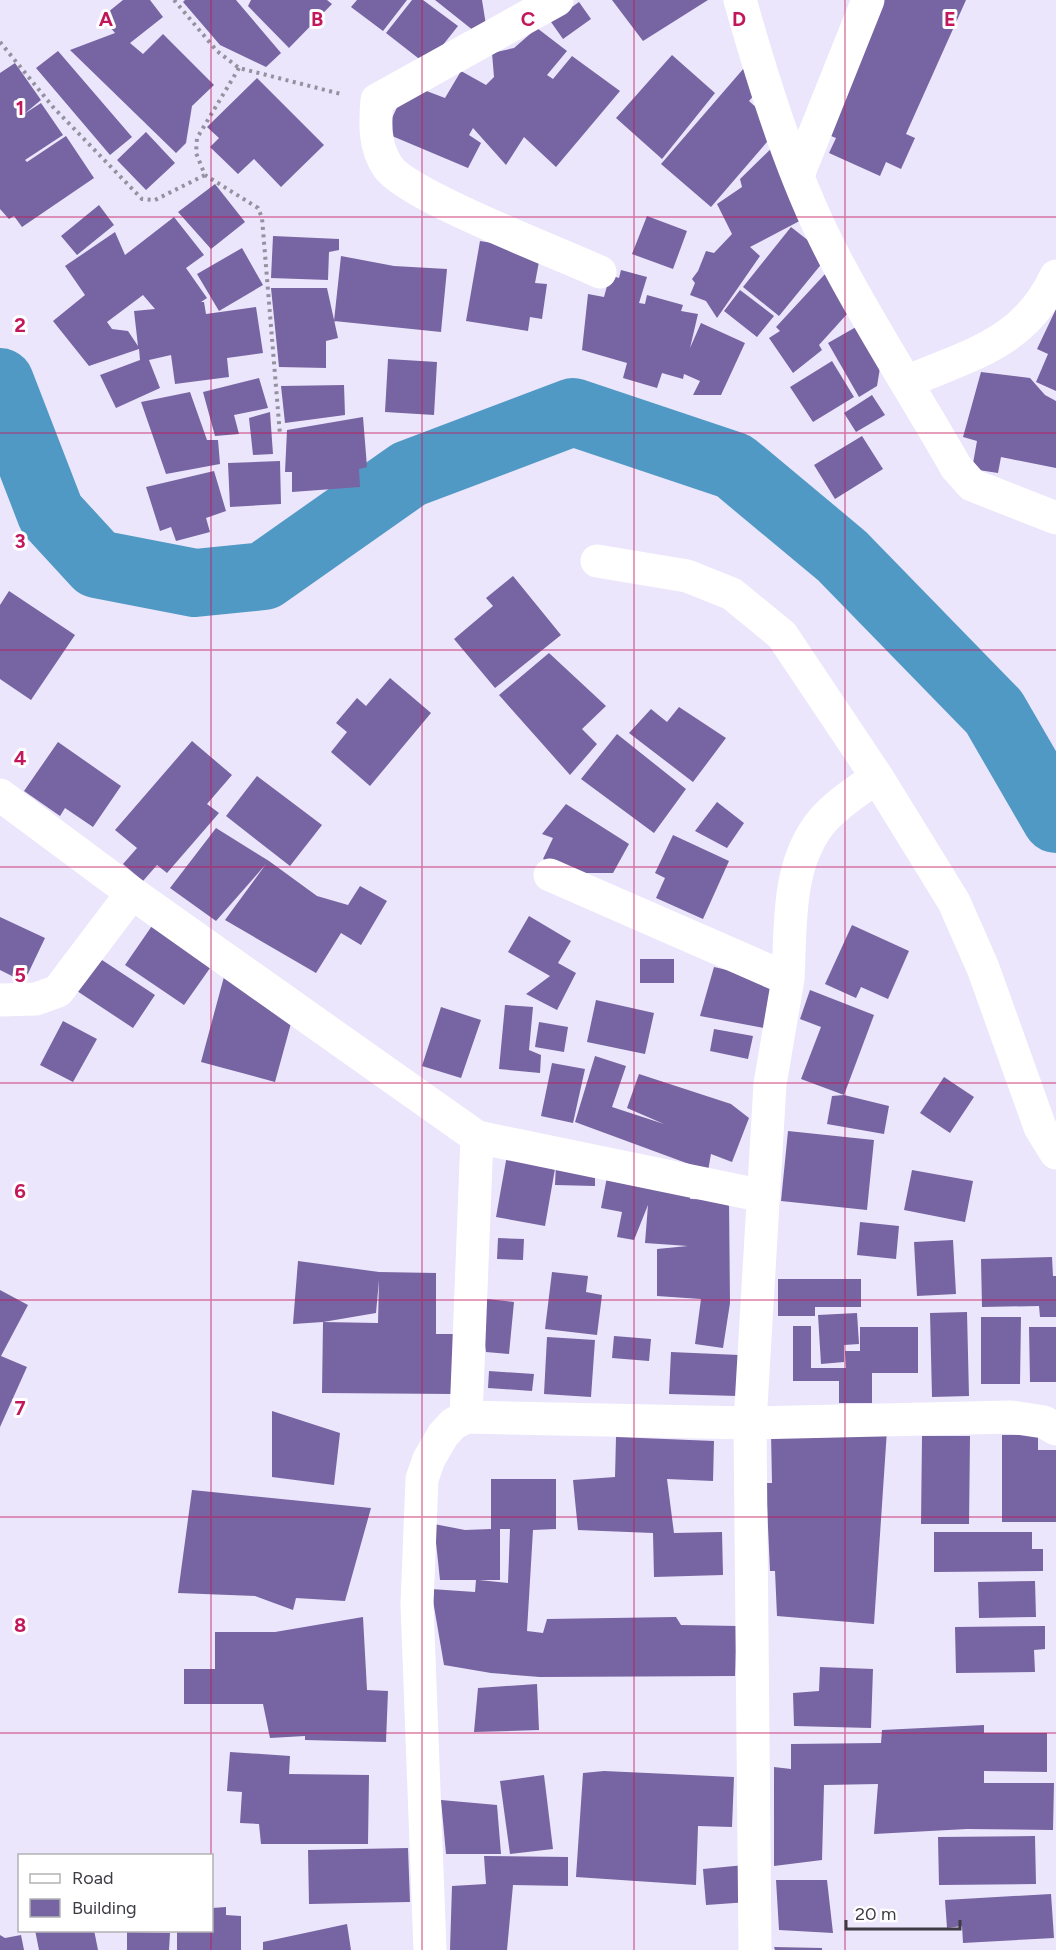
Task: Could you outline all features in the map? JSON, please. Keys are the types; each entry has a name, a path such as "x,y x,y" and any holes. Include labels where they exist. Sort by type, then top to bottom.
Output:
{"street":[{"path":"557,0 377,100 377,142 388,167 399,178 424,193 600,272"},
{"path":"740,0 759,66 798,175 838,264 956,467 972,485 1056,518"},
{"path":"798,175 868,0"},
{"path":"907,381 1007,338 1027,322 1047,295 1056,276"},
{"path":"597,561 687,576 732,594 782,635 877,777 954,902 983,968 1040,1127 1056,1153"},
{"path":"755,1950 750,1423 770,1084 788,979 795,875 806,846 823,820 877,777"},
{"path":"0,795 132,893 477,1137 764,1196"},
{"path":"550,875 788,979"},
{"path":"0,1000 36,999 58,991 132,893"},
{"path":"466,1417 477,1137"},
{"path":"430,1950 417,1604 422,1479 429,1459 443,1435 453,1424 466,1417 750,1423 1011,1417 1044,1422 1056,1429"}],"path":[{"path":"174,0 217,51 239,68 312,87 377,100"},
{"path":"0,42 53,107 142,199 155,201 205,175"},
{"path":"239,68 197,138 196,153 205,175 258,208 262,218 280,435"}],"building":[{"path":"123,0 150,0 163,17 130,43 143,54 163,34 214,85 192,106 186,143 176,153 70,50 115,33 102,17"},
{"path":"185,0 236,0 281,53 266,67 220,45 183,2"},
{"path":"251,0 327,0 332,4 289,48 248,6"},
{"path":"357,0 407,0 383,31 351,7"},
{"path":"412,0 423,0 458,26 427,65 386,33"},
{"path":"435,0 482,0 486,25 474,31"},
{"path":"612,0 708,0 643,41"},
{"path":"881,0 966,0 906,134 915,138 901,169 886,162 880,176 829,153 836,138 821,132"},
{"path":"579,2 591,19 563,39 551,22"},
{"path":"537,28 567,51 547,75 553,79 572,56 620,91 556,167 524,137 506,165 473,128 469,135 481,143 468,168 385,133 408,84 445,98 461,71 486,85 494,77 492,53 514,48"},
{"path":"58,51 132,137 110,155 36,68"},
{"path":"672,55 715,93 662,159 616,118"},
{"path":"15,63 41,100 24,114 41,103 63,135 25,160 27,162 66,136 94,178 22,227 14,216 9,219 0,209 0,73"},
{"path":"744,68 763,85 749,101 779,128 711,207 661,164"},
{"path":"257,78 324,145 281,187 254,159 238,174 210,147 219,138 207,127"},
{"path":"146,132 175,163 146,190 117,160"},
{"path":"780,140 811,215 750,247 760,256 717,318 706,301 690,295 695,283 692,279 706,251 714,253 732,234 717,204 742,187 740,179"},
{"path":"215,184 245,222 211,249 178,212"},
{"path":"99,205 114,225 77,255 61,236"},
{"path":"647,216 687,231 673,269 632,254"},
{"path":"174,217 204,255 186,268 207,298 201,302 204,302 206,314 256,307 263,353 227,358 229,377 175,384 171,355 149,360 160,388 116,408 100,375 140,360 139,349 89,366 53,321 85,295 65,266 115,232 125,255","holes":["143,295 155,309 134,311 138,346 128,331 112,329 107,322"]},
{"path":"791,227 828,256 779,316 743,287"},
{"path":"273,236 339,239 339,250 329,252 328,280 271,278"},
{"path":"480,241 541,251 535,283 547,284 542,319 530,317 528,331 466,321"},
{"path":"242,248 263,285 219,311 197,274"},
{"path":"341,256 394,266 447,269 441,332 334,321"},
{"path":"621,270 647,277 639,303 645,304 647,295 683,305 681,311 698,314 690,348 701,323 745,343 721,395 693,395 700,381 684,374 683,379 662,373 657,388 623,378 627,363 582,350 588,294 604,297 610,275 619,278"},
{"path":"825,274 857,303 819,345 822,350 793,373 769,338 780,331 776,327"},
{"path":"271,288 327,288 338,338 326,341 326,368 279,367"},
{"path":"740,290 774,316 757,337 724,311"},
{"path":"1056,309 1056,391 1036,382 1048,354 1037,349"},
{"path":"863,323 882,356 877,386 859,397 828,343"},
{"path":"388,359 437,362 434,415 385,412"},
{"path":"832,361 854,397 813,422 790,387"},
{"path":"981,372 1030,378 1045,395 1056,401 1056,468 1001,457 998,473 972,469 977,441 963,437"},
{"path":"259,378 268,408 234,415 239,434 215,436 203,392"},
{"path":"344,385 345,415 285,423 281,386"},
{"path":"190,392 207,440 218,440 220,464 166,474 141,402"},
{"path":"872,395 885,415 856,432 844,413"},
{"path":"270,412 273,454 253,455 249,418"},
{"path":"363,417 367,467 359,469 360,487 292,492 292,472 285,472 287,430"},
{"path":"862,436 883,469 835,499 814,465"},
{"path":"280,461 281,504 230,507 228,463"},
{"path":"214,471 226,511 206,518 210,532 176,541 171,527 160,531 146,487"},
{"path":"513,576 561,635 495,688 454,639 493,606 486,598"},
{"path":"9,591 75,635 31,700 0,679 0,605"},
{"path":"549,653 606,706 582,729 597,744 570,775 499,695"},
{"path":"390,678 431,713 370,786 331,752 347,732 336,723 357,698 366,706"},
{"path":"679,707 726,738 693,782 629,733 651,709 667,722"},
{"path":"617,734 686,789 654,833 581,779"},
{"path":"192,741 232,775 207,804 219,813 167,873 157,865 143,881 123,864 137,848 115,830"},
{"path":"58,742 121,786 93,827 65,808 60,816 24,791"},
{"path":"257,776 322,825 290,866 226,816"},
{"path":"717,802 744,823 727,848 695,831"},
{"path":"566,804 629,844 613,873 574,873 543,859 553,838 542,834"},
{"path":"216,828 269,861 317,896 348,905 360,886 387,901 361,945 341,933 316,973 225,920 266,864 216,921 170,888"},
{"path":"673,835 729,861 703,919 656,898 665,878 655,873"},
{"path":"529,916 571,941 558,963 576,973 557,1010 526,994 550,976 508,952"},
{"path":"0,917 45,938 24,982 0,970"},
{"path":"156,920 215,961 184,1005 125,965"},
{"path":"852,925 909,951 888,999 861,987 856,998 825,984"},
{"path":"99,958 155,995 133,1028 77,991"},
{"path":"640,959 674,959 674,983 640,983"},
{"path":"714,967 779,982 770,1029 700,1016"},
{"path":"225,973 293,1016 275,1082 201,1062"},
{"path":"810,990 874,1015 844,1095 801,1079 821,1027 800,1019"},
{"path":"596,1000 654,1013 645,1054 587,1042"},
{"path":"505,1005 533,1007 529,1050 541,1055 540,1073 499,1069"},
{"path":"441,1007 481,1020 461,1078 422,1066"},
{"path":"63,1021 97,1039 73,1082 40,1065"},
{"path":"539,1022 568,1027 564,1052 535,1047"},
{"path":"714,1029 753,1036 748,1059 710,1051"},
{"path":"595,1056 626,1066 612,1107 664,1124 627,1108 639,1074 731,1104 749,1118 732,1162 711,1154 708,1171 575,1122"},
{"path":"552,1063 585,1069 573,1123 541,1116"},
{"path":"944,1077 974,1097 950,1133 920,1113"},
{"path":"844,1095 889,1106 884,1134 827,1124 832,1096"},
{"path":"788,1131 874,1140 867,1210 781,1201"},
{"path":"507,1155 595,1164 595,1186 555,1185 556,1163 545,1226 496,1217"},
{"path":"912,1170 973,1181 965,1222 904,1210"},
{"path":"607,1177 693,1186 690,1199 729,1200 730,1303 723,1348 695,1344 701,1299 657,1296 657,1249 688,1246 645,1243 648,1205 634,1240 617,1237 622,1212 601,1208"},
{"path":"860,1222 899,1226 896,1259 857,1255"},
{"path":"498,1238 524,1239 523,1260 497,1259"},
{"path":"953,1240 956,1294 917,1296 914,1242"},
{"path":"1052,1257 1053,1276 1056,1276 1056,1317 1040,1317 1039,1306 982,1307 981,1259"},
{"path":"298,1261 379,1272 436,1273 436,1334 454,1334 454,1394 322,1393 323,1322 293,1324","holes":["379,1280 378,1323 323,1322 376,1313"]},
{"path":"552,1272 588,1276 586,1292 602,1295 597,1335 545,1329"},
{"path":"778,1279 861,1279 861,1307 815,1307 815,1316 778,1316"},
{"path":"0,1290 28,1305 1,1356 27,1367 0,1427"},
{"path":"478,1298 514,1302 509,1354 486,1352"},
{"path":"967,1312 969,1396 932,1397 930,1313"},
{"path":"857,1313 859,1344 844,1345 844,1362 821,1364 818,1315"},
{"path":"981,1317 1021,1317 1020,1384 981,1384"},
{"path":"793,1326 811,1326 811,1368 846,1368 845,1351 860,1351 860,1327 918,1327 918,1373 872,1373 872,1403 839,1403 839,1381 793,1381"},
{"path":"1029,1327 1056,1327 1056,1382 1030,1382"},
{"path":"614,1336 651,1339 649,1361 612,1358"},
{"path":"547,1337 595,1340 591,1397 544,1394"},
{"path":"671,1352 739,1355 737,1396 669,1394"},
{"path":"489,1371 534,1374 532,1391 488,1388"},
{"path":"272,1411 340,1433 334,1485 272,1477"},
{"path":"887,1430 874,1624 777,1616 775,1571 770,1571 766,1483 772,1483 771,1433"},
{"path":"1002,1435 1038,1435 1038,1450 1056,1450 1056,1522 1002,1522"},
{"path":"922,1436 970,1436 969,1524 921,1524"},
{"path":"616,1437 714,1441 713,1481 667,1479 674,1533 722,1532 723,1575 654,1577 653,1533 578,1530 573,1480 615,1477"},
{"path":"491,1479 556,1479 556,1529 533,1530 527,1631 543,1633 547,1619 676,1617 681,1625 737,1626 735,1676 540,1677 491,1673 444,1665 431,1589 475,1592 476,1580 440,1580 434,1524 465,1530 491,1529","holes":["500,1529 510,1529 508,1583 479,1580 500,1580"]},
{"path":"192,1490 371,1508 345,1601 296,1598 293,1610 255,1596 178,1593"},
{"path":"934,1532 1032,1532 1032,1549 1043,1549 1043,1571 934,1572"},
{"path":"1035,1581 1036,1617 979,1618 978,1582"},
{"path":"363,1617 367,1690 388,1691 386,1742 305,1740 305,1736 270,1738 263,1704 184,1704 184,1669 215,1669 215,1632 275,1632"},
{"path":"1045,1626 1045,1649 1034,1650 1035,1672 956,1673 955,1627"},
{"path":"820,1667 873,1669 871,1728 794,1726 793,1693 819,1691"},
{"path":"537,1684 539,1730 474,1732 478,1688"},
{"path":"984,1725 984,1733 1047,1733 1047,1772 984,1771 984,1783 1054,1783 1053,1830 967,1829 874,1834 878,1784 824,1785 822,1860 774,1866 774,1767 791,1769 791,1744 881,1743 882,1730"},
{"path":"230,1752 290,1756 289,1774 369,1775 368,1844 261,1844 259,1824 240,1823 242,1792 227,1791"},
{"path":"604,1771 734,1777 732,1827 698,1826 696,1885 576,1877 583,1773"},
{"path":"544,1775 553,1849 510,1854 500,1781"},
{"path":"441,1800 497,1805 501,1854 446,1854"},
{"path":"1035,1836 1036,1884 939,1885 938,1837"},
{"path":"408,1848 410,1902 309,1904 308,1850"},
{"path":"484,1856 568,1857 568,1886 513,1885 507,1950 450,1950 452,1886 486,1884"},
{"path":"745,1865 749,1902 706,1905 703,1869"},
{"path":"776,1880 827,1880 833,1933 779,1930"},
{"path":"1051,1894 1054,1938 963,1943 962,1926 947,1928 945,1900"},
{"path":"226,1907 226,1915 241,1916 241,1950 177,1950 177,1932 213,1932 213,1908"},
{"path":"347,1924 351,1950 263,1950 263,1942"},
{"path":"35,1932 94,1932 98,1950 39,1950"},
{"path":"127,1932 170,1933 169,1950 127,1950"},
{"path":"0,1935 5,1938 21,1935 24,1950 0,1950"},
{"path":"774,1947 822,1948 822,1950 775,1950"}],"waterway":[{"path":"0,382 51,514 97,564 195,583 264,576 409,474 573,412 734,466 842,556 994,712 1056,819"}]}
